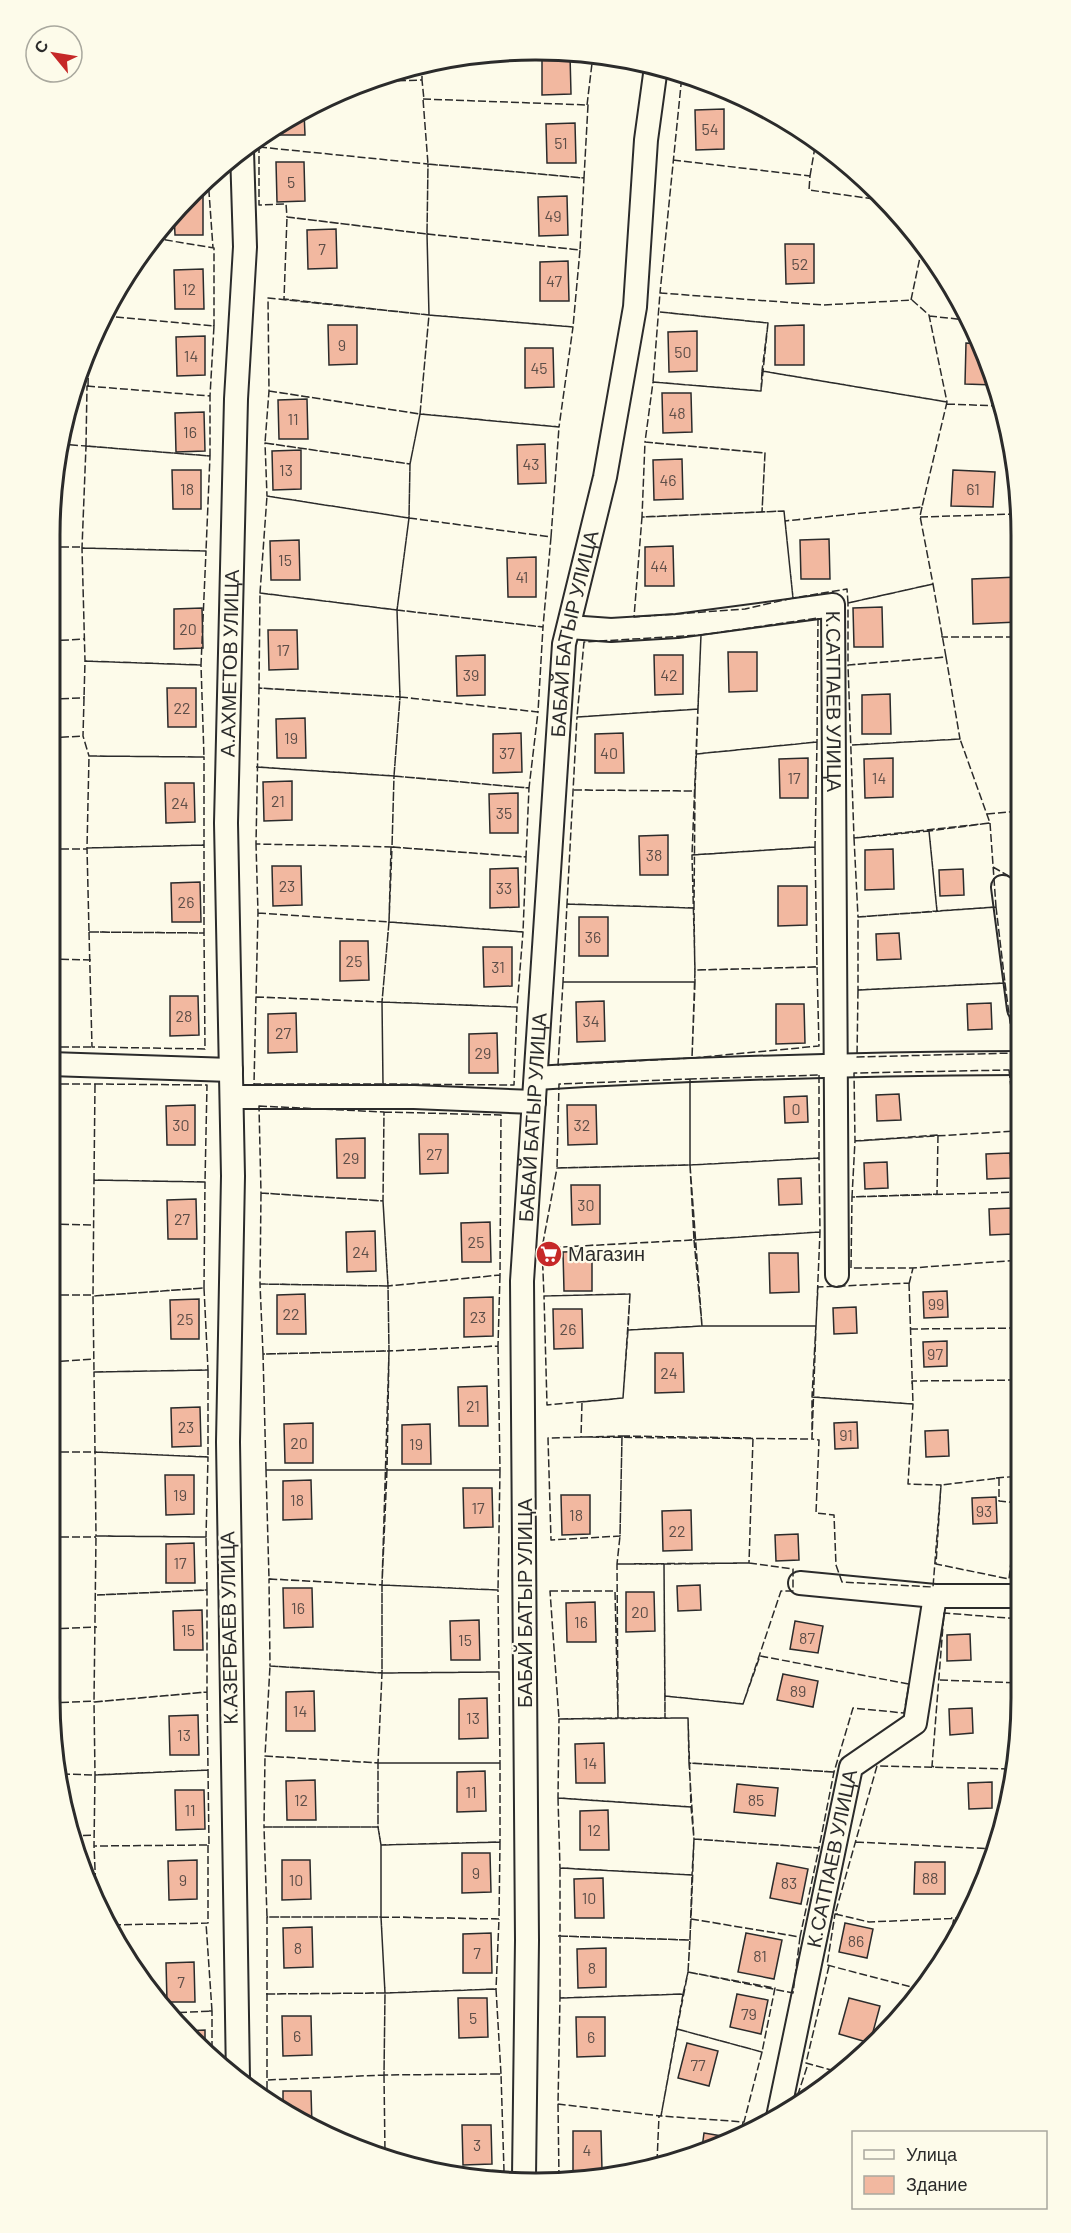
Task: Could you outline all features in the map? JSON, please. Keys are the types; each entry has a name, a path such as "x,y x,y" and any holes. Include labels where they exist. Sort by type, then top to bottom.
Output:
{"street":[{"name":"БАБАЙ БАТЫР УЛИЦА","path":"524,2173 528,1940 522,1281 564,644 604,477 634,307 646,140 655,75"},
{"name":"А.АХМЕТОВ УЛИЦА","path":"233,1176 226,823 236,399 246,247 242,161"},
{"name":"К.САТПАЕВ УЛИЦА","path":"568,627 611,630 677,626 832,605 837,1275"},
{"path":"1003,887 1011,948"},
{"path":"536,1078 672,1069 1011,1062"},
{"path":"60,1064 231,1070"},
{"path":"232,1096 414,1097 534,1102"},
{"name":"К.АЗЕРБАЕВ УЛИЦА","path":"233,1176 228,1442 238,2068"},
{"path":"800,1583 934,1596 1011,1596"},
{"name":"К.САТПАЕВ УЛИЦА","path":"780,2105 851,1767 915,1724 934,1596"}],"building":[{"path":"542,60 570,61 571,94 542,95"},
{"path":"724,109 724,149 696,150 695,110"},
{"path":"304,120 305,135 279,135"},
{"path":"575,123 576,163 547,163 546,124"},
{"path":"276,162 304,162 305,201 277,202"},
{"path":"203,195 203,235 175,235 175,226"},
{"path":"567,196 568,235 539,236 538,197"},
{"path":"336,229 337,268 308,269 307,230"},
{"path":"785,244 814,244 814,283 786,284"},
{"path":"568,261 569,301 540,301 540,262"},
{"path":"203,269 204,309 175,309 174,270"},
{"path":"328,325 357,325 357,364 329,365"},
{"path":"804,325 804,365 775,365 775,326"},
{"path":"697,331 697,371 669,372 668,332"},
{"path":"205,336 205,375 177,376 176,337"},
{"path":"966,343 970,343 987,385 965,384"},
{"path":"525,348 553,348 554,387 525,388"},
{"path":"662,393 691,393 692,432 663,433"},
{"path":"307,399 308,439 279,439 278,400"},
{"path":"204,412 205,451 176,452 175,413"},
{"path":"545,444 546,483 518,484 517,445"},
{"path":"301,450 301,489 273,490 272,451"},
{"path":"682,459 683,499 654,500 653,460"},
{"path":"172,470 201,470 201,509 173,509"},
{"path":"953,470 995,472 993,507 951,506"},
{"path":"829,539 830,579 801,579 800,540"},
{"path":"299,540 300,580 271,580 270,541"},
{"path":"673,546 674,586 645,586 645,547"},
{"path":"536,557 536,597 508,597 507,558"},
{"path":"1011,577 1011,622 973,624 972,579"},
{"path":"882,607 883,647 854,647 853,608"},
{"path":"202,608 203,648 174,649 174,609"},
{"path":"268,630 297,630 298,669 269,670"},
{"path":"728,652 757,652 757,691 729,692"},
{"path":"485,655 485,695 457,696 456,656"},
{"path":"654,655 683,655 683,694 655,695"},
{"path":"167,688 196,688 196,727 168,727"},
{"path":"890,694 891,734 862,734 862,695"},
{"path":"305,718 306,758 277,758 276,719"},
{"path":"521,733 522,772 493,773 493,734"},
{"path":"623,733 624,773 595,773 595,734"},
{"path":"808,758 808,798 780,798 779,759"},
{"path":"893,758 893,797 865,798 864,759"},
{"path":"292,781 292,820 264,821 263,782"},
{"path":"165,783 194,783 195,822 166,823"},
{"path":"518,793 518,833 490,833 489,794"},
{"path":"668,835 668,875 640,875 639,836"},
{"path":"893,849 894,889 865,890 865,850"},
{"path":"272,866 301,866 302,905 273,906"},
{"path":"518,868 519,907 490,908 490,869"},
{"path":"963,869 964,895 940,896 939,870"},
{"path":"200,882 201,922 172,922 171,883"},
{"path":"778,886 807,886 807,925 778,926"},
{"path":"579,917 608,917 608,956 579,956"},
{"path":"899,933 901,959 877,960 876,934"},
{"path":"340,941 368,941 369,980 340,981"},
{"path":"483,947 512,947 512,986 484,987"},
{"path":"170,996 198,996 199,1035 170,1036"},
{"path":"604,1001 605,1041 577,1042 576,1002"},
{"path":"991,1003 992,1029 968,1030 967,1004"},
{"path":"776,1004 804,1004 805,1043 776,1044"},
{"path":"296,1013 297,1052 268,1053 268,1014"},
{"path":"497,1033 498,1073 469,1073 469,1034"},
{"path":"899,1094 901,1120 877,1121 876,1095"},
{"path":"807,1096 808,1122 785,1123 784,1097"},
{"path":"195,1105 195,1145 167,1145 166,1106"},
{"path":"567,1105 596,1105 597,1144 568,1145"},
{"path":"419,1134 448,1134 448,1173 420,1174"},
{"path":"365,1138 365,1178 337,1178 336,1139"},
{"path":"1010,1153 1011,1178 987,1179 986,1154"},
{"path":"887,1162 888,1188 865,1189 864,1163"},
{"path":"801,1178 802,1204 779,1205 778,1179"},
{"path":"571,1185 600,1185 600,1224 572,1225"},
{"path":"196,1199 197,1239 168,1239 167,1200"},
{"path":"1011,1208 1011,1234 990,1235 989,1209"},
{"path":"490,1222 491,1262 462,1262 461,1223"},
{"path":"375,1231 376,1271 347,1272 346,1232"},
{"path":"592,1251 592,1291 564,1291 563,1252"},
{"path":"769,1253 798,1253 799,1292 770,1293"},
{"path":"947,1291 948,1317 924,1318 923,1292"},
{"path":"305,1294 306,1334 277,1334 277,1295"},
{"path":"493,1297 493,1336 464,1337 464,1298"},
{"path":"199,1299 199,1339 171,1339 170,1300"},
{"path":"856,1307 857,1333 834,1334 833,1308"},
{"path":"553,1309 582,1309 583,1348 554,1349"},
{"path":"947,1341 947,1366 924,1367 923,1342"},
{"path":"655,1353 683,1353 684,1392 655,1393"},
{"path":"487,1386 488,1426 459,1426 458,1387"},
{"path":"200,1407 201,1446 172,1447 171,1408"},
{"path":"857,1422 858,1448 835,1449 834,1423"},
{"path":"313,1423 313,1463 285,1463 284,1424"},
{"path":"430,1424 431,1464 402,1464 402,1425"},
{"path":"948,1430 949,1456 926,1457 925,1431"},
{"path":"165,1475 194,1475 194,1514 166,1515"},
{"path":"311,1480 312,1519 283,1520 283,1481"},
{"path":"463,1488 492,1488 493,1527 464,1528"},
{"path":"561,1495 590,1495 590,1534 562,1535"},
{"path":"996,1497 997,1523 973,1524 972,1498"},
{"path":"691,1510 692,1550 663,1551 662,1511"},
{"path":"798,1534 799,1560 776,1561 775,1535"},
{"path":"194,1543 195,1583 166,1583 166,1544"},
{"path":"700,1585 701,1610 678,1611 677,1586"},
{"path":"283,1588 312,1588 313,1627 284,1628"},
{"path":"626,1592 654,1592 655,1631 626,1632"},
{"path":"595,1602 596,1642 567,1642 566,1603"},
{"path":"202,1610 203,1650 174,1650 173,1611"},
{"path":"479,1620 480,1660 451,1660 450,1621"},
{"path":"795,1621 823,1626 818,1653 790,1649"},
{"path":"970,1634 971,1660 947,1661 947,1635"},
{"path":"783,1674 818,1681 813,1707 777,1700"},
{"path":"314,1691 315,1731 286,1731 286,1692"},
{"path":"487,1698 488,1738 459,1739 459,1699"},
{"path":"972,1708 973,1733 950,1735 949,1709"},
{"path":"198,1715 199,1755 170,1755 169,1716"},
{"path":"604,1743 605,1783 576,1783 575,1744"},
{"path":"485,1771 486,1811 457,1812 457,1772"},
{"path":"315,1780 316,1820 287,1820 286,1781"},
{"path":"992,1782 992,1808 969,1809 968,1783"},
{"path":"737,1784 778,1788 775,1816 734,1812"},
{"path":"175,1790 204,1790 205,1829 176,1830"},
{"path":"608,1810 609,1850 580,1850 580,1811"},
{"path":"462,1853 490,1853 491,1892 462,1893"},
{"path":"197,1860 197,1899 169,1900 168,1861"},
{"path":"282,1860 310,1860 311,1899 282,1900"},
{"path":"915,1862 945,1862 945,1894 914,1894"},
{"path":"777,1863 808,1869 801,1904 770,1898"},
{"path":"603,1878 604,1918 575,1918 574,1879"},
{"path":"845,1923 873,1929 867,1958 839,1952"},
{"path":"312,1927 313,1967 284,1968 283,1928"},
{"path":"491,1933 492,1973 463,1973 463,1934"},
{"path":"746,1933 782,1940 774,1979 738,1972"},
{"path":"606,1948 606,1987 578,1988 577,1949"},
{"path":"194,1962 195,2002 170,2002 167,1998 166,1963"},
{"path":"737,1994 768,2000 761,2034 730,2027"},
{"path":"458,1998 487,1998 488,2037 459,2038"},
{"path":"849,1998 880,2006 873,2033 864,2041 839,2034"},
{"path":"282,2016 311,2016 312,2055 283,2056"},
{"path":"576,2017 605,2017 605,2056 577,2057"},
{"path":"196,2030 205,2030 205,2039 199,2034"},
{"path":"687,2043 718,2051 709,2086 678,2078"},
{"path":"283,2091 311,2091 312,2117 298,2109 283,2100"},
{"path":"462,2125 491,2125 492,2164 463,2165"},
{"path":"573,2131 601,2131 602,2168 573,2171"},
{"path":"704,2133 720,2136 717,2137 703,2142"}],"fence":[{"path":"587,105 592,63"},
{"path":"422,74 422,80"},
{"path":"396,81 422,80 424,100"},
{"path":"662,293 660,293 681,83"},
{"path":"423,99 588,105 584,178 428,164 423,99"},
{"path":"259,149 259,205 286,204 287,217 427,234 428,164 261,147"},
{"path":"810,176 814,150"},
{"path":"673,160 810,176 809,190 872,199"},
{"path":"428,164 584,178 580,250 427,234 428,164"},
{"path":"209,190 213,248"},
{"path":"287,217 427,234 429,315 284,299 287,217"},
{"path":"427,234 580,250 573,327 429,315 427,234"},
{"path":"163,240 214,248 214,326 211,325"},
{"path":"911,300 920,256"},
{"path":"660,312 768,323 761,391 653,382 660,293 823,305 912,300 929,315 947,402 762,371 768,323 660,312"},
{"path":"269,391 420,414 410,464 265,443 269,391 268,298 429,315 420,414 269,391"},
{"path":"429,315 573,327 559,427 420,414 429,315"},
{"path":"929,316 959,319"},
{"path":"114,317 214,326 210,396 208,396"},
{"path":"762,371 947,402 922,507 785,521 784,511 762,512 765,453 645,442 653,382 761,391 762,371"},
{"path":"88,374 88,386"},
{"path":"87,386 210,396 210,456 86,446 87,386"},
{"path":"947,404 993,406"},
{"path":"420,414 559,427 551,537 409,518 410,464 420,414"},
{"path":"645,442 765,453 762,512 642,517 645,442"},
{"path":"265,443 410,464 409,518 267,496 265,443"},
{"path":"69,445 86,446 86,449"},
{"path":"86,446 210,456 206,551 82,548 86,446"},
{"path":"267,496 409,518 397,610 260,593 267,496"},
{"path":"922,507 920,516 933,584 848,603 847,589 793,598 785,521 922,507"},
{"path":"784,511 793,598 745,609 634,617 642,517 784,511"},
{"path":"920,517 1010,514"},
{"path":"409,518 551,537 543,627 397,610 409,518"},
{"path":"60,547 82,547"},
{"path":"82,548 206,551 201,665 85,661 82,548"},
{"path":"933,584 946,657 848,665 848,603 933,584"},
{"path":"260,593 397,610 400,697 259,688 260,593"},
{"path":"397,610 543,627 538,712 400,697 397,610"},
{"path":"818,618 817,742 696,754 701,635 818,618"},
{"path":"701,635 698,709 577,717 584,642 701,635"},
{"path":"942,635 942,637 1011,637"},
{"path":"60,640 84,639"},
{"path":"852,745 960,739 946,657 848,665 854,838 990,823 960,739 852,745"},
{"path":"85,661 201,665 204,757 89,756 83,736 85,661"},
{"path":"256,767 394,776 392,847 256,844 259,688 400,697 394,776 256,767"},
{"path":"60,699 84,698 84,696"},
{"path":"400,697 538,712 529,788 394,776 400,697"},
{"path":"574,790 695,791 694,908 567,904 577,717 698,709 695,791 574,790"},
{"path":"60,737 83,736"},
{"path":"817,742 815,847 692,855 696,754 817,742"},
{"path":"204,845 87,848 89,756 204,757 204,933 89,932 87,848 204,845"},
{"path":"394,776 529,788 526,857 392,847 394,776"},
{"path":"987,814 1011,812"},
{"path":"990,823 996,907 937,911 929,831 990,823"},
{"path":"929,831 937,911 858,917 854,838 929,831"},
{"path":"258,913 389,922 382,1002 256,997 258,913 256,844 259,844"},
{"path":"258,913 389,922 391,847"},
{"path":"392,847 526,857 523,932 389,922 392,847"},
{"path":"815,847 817,967 695,970 692,855 815,847"},
{"path":"60,849 87,849"},
{"path":"993,867 1011,877"},
{"path":"567,904 694,908 695,982 563,982 567,904"},
{"path":"996,907 1005,983 858,990 858,917 996,907"},
{"path":"389,922 523,932 517,1007 382,1002 389,922"},
{"path":"89,932 204,933 205,1049 92,1047 89,932"},
{"path":"60,959 92,960"},
{"path":"817,967 819,1046 692,1058 695,970 817,967"},
{"path":"563,982 695,982 692,1058 558,1065 563,982"},
{"path":"1005,983 1011,1030"},
{"path":"1005,983 858,990 857,1057 1011,1053"},
{"path":"256,997 382,1002 383,1084 254,1084 256,997"},
{"path":"382,1002 517,1007 514,1085 383,1084 382,1002"},
{"path":"60,1047 92,1047"},
{"path":"1009,1070 1011,1087"},
{"path":"1009,1070 854,1073 855,1141 1011,1131"},
{"path":"819,1075 819,1158 690,1165 690,1079 819,1075"},
{"path":"690,1079 690,1165 557,1168 559,1084 690,1079"},
{"path":"60,1084 95,1084 95,1087"},
{"path":"95,1084 207,1085 205,1182 94,1180 95,1084"},
{"path":"259,1106 384,1112 383,1201 261,1193 259,1106"},
{"path":"384,1112 501,1115 500,1275 388,1286 383,1201 384,1112"},
{"path":"938,1135 937,1194 852,1197 855,1141 938,1135"},
{"path":"694,1240 820,1232 816,1326 702,1326 690,1165 819,1158 820,1232 694,1240"},
{"path":"690,1165 694,1240 542,1248 557,1168 690,1165"},
{"path":"94,1180 205,1182 204,1288 93,1296 94,1180"},
{"path":"1011,1192 852,1197 851,1268 912,1268 1011,1261"},
{"path":"261,1193 383,1201 388,1286 260,1284 261,1193"},
{"path":"60,1224 93,1225"},
{"path":"694,1240 702,1326 628,1330 630,1294 544,1296 542,1248 694,1240"},
{"path":"909,1284 913,1268"},
{"path":"500,1275 498,1346 389,1351 388,1286 500,1275"},
{"path":"909,1283 913,1404 812,1397 818,1287 909,1283"},
{"path":"260,1284 388,1286 389,1351 263,1354 260,1284"},
{"path":"204,1288 208,1370 94,1372 93,1296 204,1288"},
{"path":"630,1294 623,1398 547,1405 544,1296 630,1294"},
{"path":"60,1295 93,1295"},
{"path":"702,1326 816,1326 812,1439 581,1437 582,1402 623,1398 628,1330 702,1326"},
{"path":"910,1329 1011,1328"},
{"path":"498,1346 500,1470 387,1470 389,1351 498,1346"},
{"path":"387,1470 266,1470 263,1354 389,1351 382,1585 498,1590 500,1470 387,1470"},
{"path":"60,1361 94,1359"},
{"path":"208,1370 208,1457 95,1452 94,1372 208,1370"},
{"path":"912,1384 912,1381 1011,1380"},
{"path":"812,1397 913,1404 908,1484 941,1485 933,1587 842,1582 836,1565 834,1515 816,1513 819,1440 812,1439 812,1397"},
{"path":"622,1436 753,1438 749,1563 617,1564 620,1536 622,1436"},
{"path":"622,1436 620,1536 551,1540 548,1438 622,1436"},
{"path":"60,1452 95,1452 95,1449"},
{"path":"95,1452 208,1457 206,1537 96,1536 95,1452"},
{"path":"266,1470 387,1470 382,1585 269,1579 266,1470"},
{"path":"996,1478 1011,1477"},
{"path":"999,1478 999,1501 1011,1502"},
{"path":"999,1478 941,1485 936,1564 1009,1579 1011,1562"},
{"path":"97,1595 207,1590 206,1537 96,1536 94,1702 207,1692 207,1590 97,1595"},
{"path":"60,1537 96,1537"},
{"path":"749,1563 793,1569 793,1591 781,1591 743,1704 665,1696 664,1564 749,1563"},
{"path":"617,1564 664,1564 665,1718 618,1718 617,1564"},
{"path":"269,1579 382,1585 382,1673 270,1666 269,1579"},
{"path":"382,1585 498,1590 499,1672 382,1673 382,1585"},
{"path":"550,1591 615,1591 618,1718 559,1719 550,1591"},
{"path":"934,1767 932,1766 944,1613 1011,1618"},
{"path":"60,1629 97,1627"},
{"path":"834,1772 689,1763 688,1718 665,1718 665,1696 743,1704 760,1656 909,1684 904,1713 853,1708 834,1772 819,1848 694,1839 689,1763 834,1772"},
{"path":"270,1666 382,1673 378,1763 265,1756 270,1666"},
{"path":"499,1672 500,1763 378,1763 382,1673 499,1672"},
{"path":"940,1680 1011,1683"},
{"path":"207,1692 208,1770 95,1775 94,1702 207,1692"},
{"path":"60,1703 94,1701"},
{"path":"688,1718 691,1807 558,1798 559,1719 688,1718"},
{"path":"265,1756 378,1763 378,1827 264,1827 265,1756"},
{"path":"378,1763 500,1763 500,1842 381,1845 378,1827 378,1763"},
{"path":"956,1918 869,1922 835,1914 877,1766 1006,1769"},
{"path":"208,1770 209,1845 94,1846 95,1775 208,1770"},
{"path":"66,1774 95,1775 95,1773"},
{"path":"558,1798 691,1807 694,1839 692,1875 560,1868 558,1798"},
{"path":"264,1827 378,1827 381,1845 381,1917 267,1917 264,1827"},
{"path":"81,1836 94,1835"},
{"path":"694,1839 819,1848 800,1937 691,1919 694,1839"},
{"path":"500,1842 499,1919 381,1917 381,1845 500,1842"},
{"path":"856,1842 986,1849"},
{"path":"118,1925 208,1923 208,1845"},
{"path":"95,1877 94,1846 97,1846"},
{"path":"558,1936 690,1940 688,1972 683,1994 560,1998 560,1868 692,1875 690,1940 558,1936"},
{"path":"838,1914 835,1914 827,1965 913,1987"},
{"path":"266,1994 385,1993 381,1917 267,1917 267,2080 384,2075 385,1993 266,1994"},
{"path":"381,1917 499,1919 496,1989 385,1993 381,1917"},
{"path":"951,1918 954,1918 953,1925"},
{"path":"691,1919 800,1937 793,1993 688,1972 691,1919"},
{"path":"179,2012 212,2011 206,1923"},
{"path":"829,1966 806,2063 831,2070"},
{"path":"688,1972 775,1988 762,2052 677,2029 688,1972"},
{"path":"496,1989 501,2074 384,2075 385,1993 496,1989"},
{"path":"683,1994 661,2116 558,2104 560,1998 683,1994"},
{"path":"209,2011 212,2011 212,2046"},
{"path":"677,2029 762,2052 744,2122 661,2116 677,2029"},
{"path":"798,2094 808,2064"},
{"path":"487,2170 504,2171 501,2074 498,2074"},
{"path":"384,2075 385,2149"},
{"path":"267,2080 267,2090"},
{"path":"559,2172 558,2104 561,2105"},
{"path":"657,2157 659,2116"}],"place":[{"name":"Магазин","path":"549,1254"}]}
